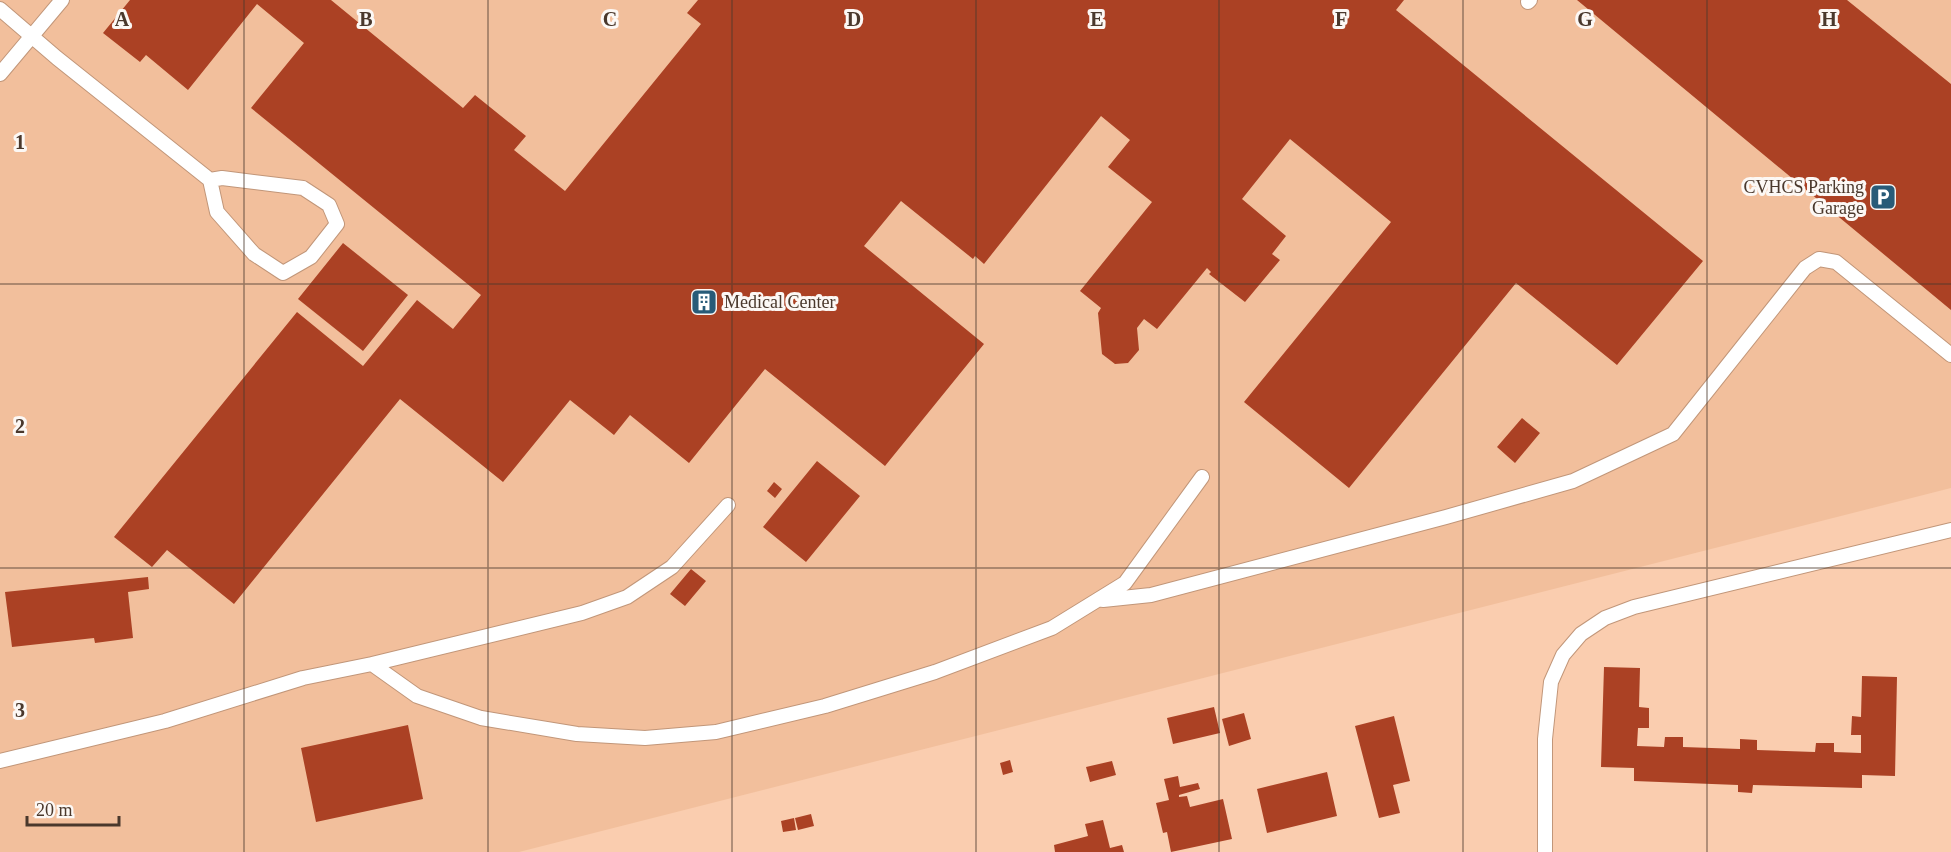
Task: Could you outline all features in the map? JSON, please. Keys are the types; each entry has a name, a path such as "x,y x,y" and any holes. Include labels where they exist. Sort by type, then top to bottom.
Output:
{"lane":[{"path":"0,74 62,0"},
{"path":"0,9 210,180 218,212 254,254 283,273 311,257 337,224 329,204 303,188 222,178 210,180"},
{"path":"1098,600 1151,595 1446,517 1583,477 1673,434 1805,268 1819,259 1836,262 1951,355"},
{"path":"372,664 417,696 481,718 577,734 645,738 716,732 825,706 935,672 1052,628 1125,583 1202,477"},
{"path":"0,761 165,721 303,678 372,664 582,613 627,597 672,567 728,505"},
{"path":"1545,852 1545,739 1551,682 1563,656 1581,634 1605,618 1634,607 1951,530"}],"shaded area":[{"path":"0,0 1951,0 1951,488 519,852 0,852"}],"building":[{"name":"Medical Center","path":"130,0 331,0 463,108 475,95 526,136 514,150 565,191 701,24 687,13 698,0 1404,0 1396,10 1703,261 1617,365 1516,283 1349,488 1244,402 1391,222 1290,139 1242,199 1286,236 1272,254 1280,260 1245,302 1209,274 1211,272 1207,268 1157,329 1144,319 1137,328 1139,350 1128,363 1115,364 1102,354 1098,313 1101,308 1080,291 1152,202 1108,167 1130,140 1101,116 984,264 975,256 973,259 901,201 864,246 984,344 885,466 765,369 689,463 630,415 614,435 570,400 503,482 400,399 234,604 167,550 152,567 114,537 297,312 363,366 417,300 453,329 481,295 251,108 304,43 257,4 188,90 146,55 140,62 103,33"},
{"name":"CVHCS Parking Garage","path":"1577,0 1847,0 1951,84 1951,310"},
{"path":"343,243 408,295 363,351 298,299"},
{"path":"1522,418 1540,433 1515,463 1497,447"},
{"path":"817,461 860,496 806,562 763,527"},
{"path":"774,482 782,489 775,498 767,491"},
{"path":"691,569 706,581 685,606 670,594"},
{"path":"148,577 149,589 128,592 133,638 95,643 94,638 12,647 5,592"},
{"path":"1604,667 1640,668 1639,707 1649,708 1649,728 1638,728 1637,746 1664,747 1665,737 1683,737 1683,747 1740,749 1740,739 1757,740 1757,750 1815,752 1816,743 1834,743 1834,752 1861,753 1861,735 1851,735 1852,716 1861,717 1862,676 1897,677 1895,776 1862,775 1862,788 1753,785 1752,793 1738,792 1738,785 1634,781 1634,768 1601,767"},
{"path":"1214,707 1220,733 1173,744 1167,718"},
{"path":"1244,713 1251,739 1229,746 1222,719"},
{"path":"1394,716 1410,781 1393,785 1400,813 1379,818 1355,726"},
{"path":"408,725 423,799 316,822 301,748"},
{"path":"1010,760 1013,772 1003,775 1000,763"},
{"path":"1112,761 1116,775 1090,782 1086,767"},
{"path":"1327,772 1337,816 1267,833 1257,789"},
{"path":"1178,776 1180,787 1198,783 1200,789 1179,795 1179,797 1187,796 1190,807 1223,799 1232,839 1171,852 1167,832 1163,833 1156,803 1169,800 1164,779"},
{"path":"811,814 814,826 798,830 795,818"},
{"path":"794,818 796,830 783,832 781,821"},
{"path":"1103,820 1110,848 1122,845 1124,852 1055,852 1054,845 1088,836 1085,824"}],"place":[{"name":"CVHCS Parking Garage","path":"1883,197"},
{"name":"Medical Center","path":"704,302"}]}
